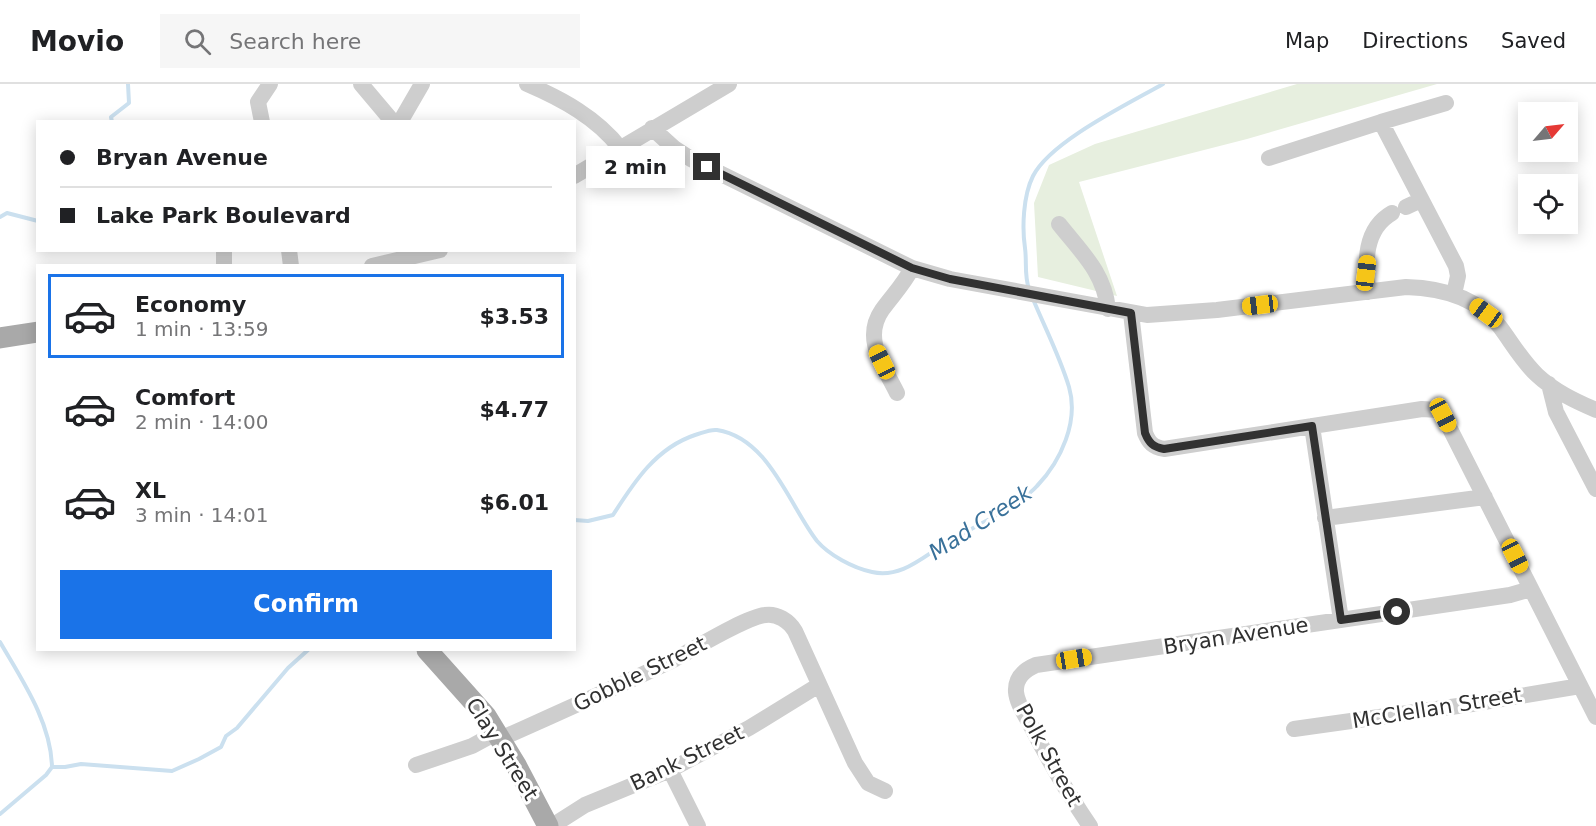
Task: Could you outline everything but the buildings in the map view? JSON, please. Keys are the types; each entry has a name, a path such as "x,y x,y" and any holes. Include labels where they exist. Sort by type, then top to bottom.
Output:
{"main road":[{"path":"0,338 36,332"},
{"name":"Clay Street","path":"428,651 471,696 498,736 550,826"}],"street":[{"path":"262,120 258,102 270,84"},
{"path":"361,84 391,120"},
{"path":"401,120 422,84"},
{"path":"527,84 592,119 621,148"},
{"path":"576,175 652,128 706,90 729,84"},
{"path":"1269,158 1446,103"},
{"path":"1381,122 1406,206 1456,266 1458,276 1454,294"},
{"path":"652,128 674,148 692,159 912,268 950,279 1131,313 1174,315 1426,287 1454,294 1469,300 1486,313 1498,325 1524,361 1549,384 1576,402 1596,410"},
{"path":"1368,292 1366,273 1371,234 1379,221 1406,206"},
{"path":"1059,224 1105,286 1108,309"},
{"path":"380,264 432,252"},
{"path":"897,393 874,347 872,333 882,311 899,291 912,268"},
{"path":"1131,313 1144,427 1148,441 1155,448 1164,449 1422,409 1438,411 1443,415 1596,717"},
{"path":"1549,384 1556,412 1596,489"},
{"path":"1312,426 1341,620"},
{"path":"1325,518 1485,497"},
{"name":"Bryan Avenue","path":"1018,681 1026,670 1036,665 1510,595 1531,589"},
{"name":"Gobble Street","path":"416,765 583,703 764,615 780,617 790,623 819,685"},
{"name":"Polk Street","path":"1018,681 1016,692 1020,704 1062,784 1090,826"},
{"path":"819,685 863,776 868,783 885,790"},
{"name":"Bank Street","path":"550,826 585,805 670,770 749,728 819,685"},
{"name":"McClellan Street","path":"1294,729 1580,686"},
{"path":"670,770 699,826"}],"green space":[{"path":"1297,84 1437,84 1247,139 1079,182 1117,296 1038,277 1034,203 1049,165 1095,144"}],"waterway":[{"path":"112,120 111,117 129,103 128,84"},
{"name":"Mad Creek","path":"1029,289 1026,274 1024,222 1025,202 1033,176 1042,163 1073,137 1163,84"},
{"path":"0,217 7,213 36,220"},
{"name":"Mad Creek","path":"576,520 588,521 613,515 629,490 657,457 681,441 706,431 717,430 735,436 751,446 764,459 817,541 828,551 849,564 872,572 894,572 905,568 1020,500 1046,476 1060,453 1070,427 1072,413 1069,387 1033,299"},
{"path":"0,642 26,686 41,718 47,734 52,767"},
{"name":"Mad Creek","path":"52,767 81,764 172,771 199,759 221,747 226,736 237,728 288,668 307,651"},
{"name":"Mad Creek","path":"0,814 46,775 52,767"}],"route":[{"path":"707,167 912,268 950,279 1131,313 1134,321 1145,433 1148,441 1155,448 1164,449 1312,426 1341,620 1397,612"}]}
